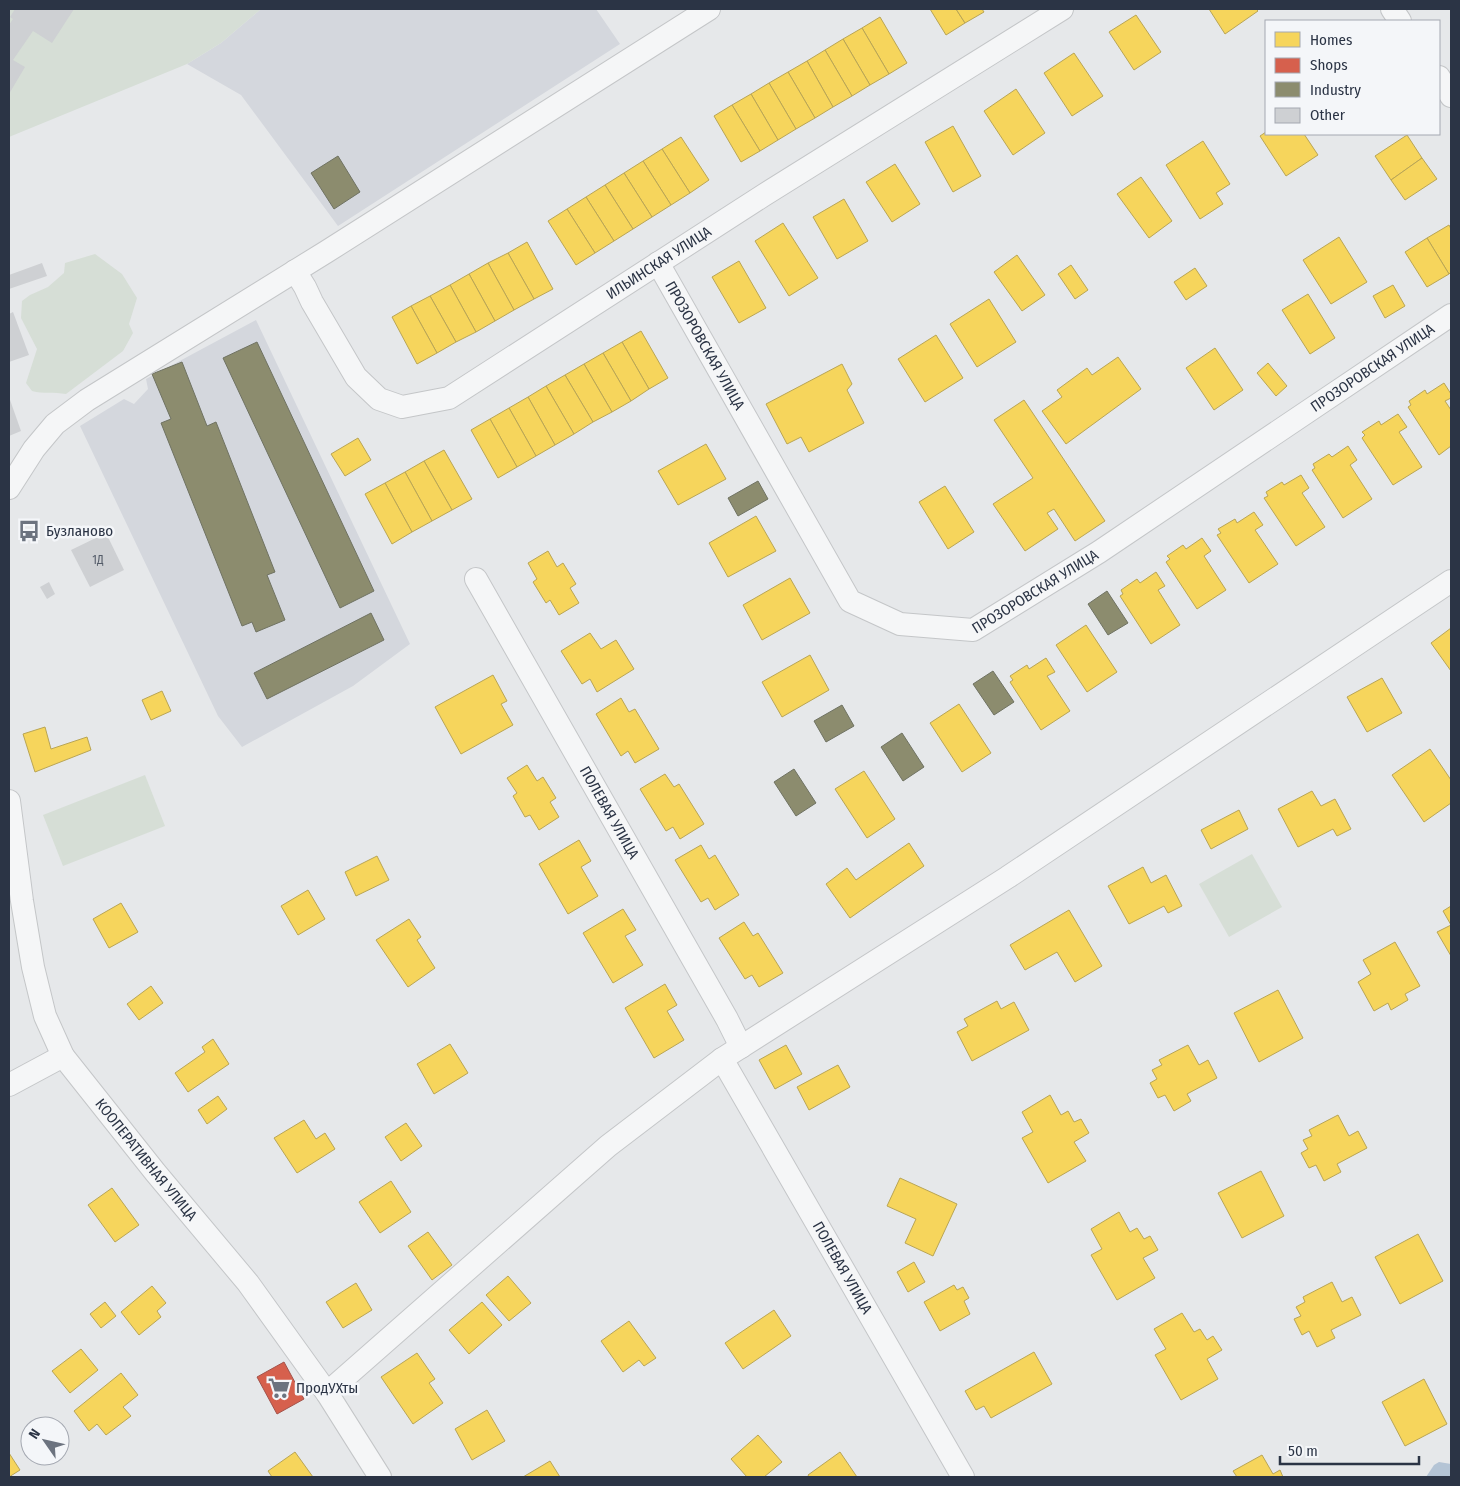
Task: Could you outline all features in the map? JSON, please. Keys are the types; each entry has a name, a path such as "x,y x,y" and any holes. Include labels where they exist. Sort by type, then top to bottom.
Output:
{"street":[{"path":"9,488 34,449 55,424 87,400 709,9"},
{"name":"ИЛЬИНСКАЯ УЛИЦА","path":"295,271 306,287 312,302 356,378 379,399 402,407 449,398 772,190 1062,9"},
{"path":"1392,9 1399,20"},
{"path":"1440,79 1451,96"},
{"name":"ПРОЗОРОВСКАЯ УЛИЦА","path":"658,263 850,600 900,624 973,630 1099,552 1451,315"},
{"name":"ПОЛЕВАЯ УЛИЦА","path":"476,579 741,1046"},
{"path":"327,1393 608,1146 722,1059 1008,877 1451,581"},
{"name":"КООПЕРАТИВНАЯ УЛИЦА","path":"9,801 22,901 35,975 45,1016 63,1056 155,1172 248,1283 327,1393 380,1477"},
{"path":"9,1085 63,1056"},
{"name":"ПОЛЕВАЯ УЛИЦА","path":"722,1059 963,1477"}],"shaded area":[{"path":"9,9 261,9 221,43 187,64 9,137"},
{"path":"261,9 596,9 620,44 338,226 241,95 187,64 221,43"},
{"path":"95,254 122,274 137,298 129,324 133,333 123,351 66,394 32,391 26,383 37,349 21,318 22,301 48,287 64,273 65,263"},
{"path":"256,320 410,644 353,686 242,747 218,716 80,426 124,399 134,404 148,389 146,379"},
{"path":"145,775 165,826 63,866 43,815"},
{"path":"1252,854 1282,907 1229,937 1199,884"}],"water":[{"path":"1439,1462 1451,1464 1451,1477 1426,1477 1434,1465"}],"building: Homes":[{"path":"930,9 956,9 965,23 946,35"},
{"path":"956,9 982,9 984,12 965,23"},
{"path":"1209,9 1256,9 1258,11 1225,34"},
{"path":"1136,15 1161,52 1134,70 1109,32"},
{"path":"880,17 907,63 889,74 862,28"},
{"path":"862,28 889,74 870,85 843,39"},
{"path":"843,39 870,85 852,96 825,50"},
{"path":"825,50 852,96 833,107 807,61"},
{"path":"1074,53 1103,96 1072,116 1044,73"},
{"path":"807,61 833,107 815,118 788,72"},
{"path":"788,72 815,118 796,129 769,83"},
{"path":"769,83 796,129 778,140 751,94"},
{"path":"1016,89 1045,133 1013,155 984,111"},
{"path":"751,94 778,140 760,151 732,105"},
{"path":"732,105 760,151 741,162 714,116"},
{"path":"953,126 981,176 953,192 925,142"},
{"path":"1265,133 1265,135 1305,135 1318,155 1286,176 1260,136"},
{"path":"1407,135 1422,158 1391,180 1375,156"},
{"path":"681,137 709,180 690,193 662,149"},
{"path":"1203,141 1230,184 1216,193 1223,204 1200,219 1166,165"},
{"path":"662,149 690,193 671,205 643,161"},
{"path":"1422,158 1437,179 1405,200 1391,180"},
{"path":"643,161 671,205 652,217 624,173"},
{"path":"895,164 920,204 892,222 866,182"},
{"path":"624,173 652,217 633,229 605,185"},
{"path":"1141,177 1172,221 1149,238 1117,194"},
{"path":"605,185 633,229 614,241 586,197"},
{"path":"586,197 614,241 595,253 567,209"},
{"path":"844,199 868,241 837,259 813,217"},
{"path":"567,209 595,253 576,265 548,221"},
{"path":"783,223 818,278 789,296 755,241"},
{"path":"1449,225 1451,229 1451,272 1449,274 1427,238"},
{"path":"1339,237 1367,282 1331,304 1303,260"},
{"path":"1427,238 1449,274 1427,287 1405,252"},
{"path":"527,242 553,289 534,299 508,253"},
{"path":"508,253 534,299 514,310 488,263"},
{"path":"1017,255 1045,295 1022,311 994,272"},
{"path":"739,261 766,308 739,323 712,277"},
{"path":"488,263 514,310 495,321 469,274"},
{"path":"1071,265 1088,290 1075,299 1058,274"},
{"path":"1195,268 1207,286 1186,300 1174,282"},
{"path":"469,274 495,321 476,332 450,285"},
{"path":"450,285 476,332 456,342 430,296"},
{"path":"1393,285 1405,306 1385,318 1373,296"},
{"path":"1308,294 1335,338 1310,354 1282,310"},
{"path":"430,296 456,342 437,353 411,306"},
{"path":"989,299 1016,342 977,367 950,324"},
{"path":"411,306 437,353 417,364 392,317"},
{"path":"641,331 668,378 649,389 622,342"},
{"path":"936,335 963,378 925,402 898,359"},
{"path":"622,342 649,389 631,401 603,353"},
{"path":"1215,348 1243,390 1214,410 1186,368"},
{"path":"603,353 631,401 612,412 584,364"},
{"path":"1118,357 1141,389 1066,444 1042,411 1062,397 1057,390 1087,368 1092,375"},
{"path":"1268,363 1287,386 1276,396 1257,373"},
{"path":"584,364 612,412 593,422 565,375"},
{"path":"842,364 852,384 847,390 864,423 809,452 801,437 787,444 766,404"},
{"path":"565,375 593,422 574,434 546,386"},
{"path":"1444,383 1451,394 1451,398 1445,401 1451,410 1451,446 1439,455 1408,407 1411,405 1409,401 1425,390 1427,394"},
{"path":"546,386 574,434 555,445 528,397"},
{"path":"528,397 555,445 536,456 509,408"},
{"path":"1024,400 1105,521 1075,541 1054,509 1047,513 1058,529 1025,551 993,504 1033,478 994,420"},
{"path":"509,408 536,456 517,467 490,419"},
{"path":"1398,414 1407,427 1399,432 1422,467 1393,485 1362,438 1365,435 1362,432 1379,421 1381,425"},
{"path":"490,419 517,467 498,478 471,430"},
{"path":"358,438 371,460 345,476 331,454"},
{"path":"706,444 726,479 678,505 658,471"},
{"path":"1348,446 1357,460 1350,465 1372,499 1343,518 1312,470 1315,468 1313,464 1329,454 1332,457"},
{"path":"444,450 472,499 452,510 424,461"},
{"path":"424,461 452,510 432,521 405,472"},
{"path":"405,472 432,521 412,532 385,483"},
{"path":"1301,475 1309,488 1302,493 1325,527 1296,546 1264,498 1268,496 1266,492 1282,482 1284,485"},
{"path":"385,483 412,532 392,544 365,494"},
{"path":"945,486 974,532 948,549 919,502"},
{"path":"1254,512 1263,525 1255,530 1278,564 1249,583 1217,535 1221,533 1218,529 1235,519 1237,523"},
{"path":"756,516 776,551 728,577 709,543"},
{"path":"1202,538 1211,551 1204,556 1226,590 1197,609 1166,562 1170,559 1167,556 1183,545 1186,549"},
{"path":"548,551 557,567 563,563 576,584 570,588 579,603 559,615 550,600 546,603 533,582 537,579 528,563"},
{"path":"1156,572 1165,586 1158,590 1180,625 1151,644 1120,596 1123,594 1121,590 1137,579 1140,583"},
{"path":"790,578 810,613 762,640 743,605"},
{"path":"1086,625 1117,672 1087,692 1056,645"},
{"path":"1451,628 1451,671 1431,643"},
{"path":"590,633 601,649 616,640 634,669 597,692 590,679 582,684 561,651"},
{"path":"810,655 829,690 782,717 762,682"},
{"path":"1046,658 1055,672 1047,676 1070,711 1041,730 1010,682 1013,680 1010,676 1027,665 1029,669"},
{"path":"493,675 507,701 501,704 513,725 461,754 435,707"},
{"path":"1382,678 1402,713 1367,732 1347,697"},
{"path":"162,691 171,711 151,720 142,700"},
{"path":"621,698 629,712 635,709 659,749 635,763 628,751 621,756 596,714"},
{"path":"959,704 991,753 962,772 930,723"},
{"path":"45,727 51,749 87,737 91,750 35,772 23,734"},
{"path":"1430,749 1451,780 1451,803 1424,822 1392,775"},
{"path":"527,765 537,781 543,777 556,798 550,802 559,817 539,830 530,815 525,817 513,796 517,793 507,778"},
{"path":"864,771 895,819 867,838 835,789"},
{"path":"665,774 674,787 679,784 704,824 680,839 673,827 666,831 640,789"},
{"path":"1312,791 1321,806 1335,799 1351,829 1337,836 1333,829 1298,847 1278,809"},
{"path":"1239,810 1248,829 1211,849 1201,830"},
{"path":"579,840 591,861 581,867 598,896 568,914 539,864"},
{"path":"909,843 924,866 850,918 826,884 847,868 856,880"},
{"path":"701,845 709,859 715,855 739,895 715,910 708,898 701,902 675,860"},
{"path":"377,856 389,880 356,896 345,872"},
{"path":"1143,867 1151,883 1166,875 1182,906 1168,913 1164,906 1129,924 1108,886"},
{"path":"308,890 325,919 298,935 281,906"},
{"path":"121,903 138,932 109,948 93,919"},
{"path":"1451,906 1451,925 1443,911"},
{"path":"623,909 636,930 625,936 643,965 613,983 583,933"},
{"path":"1069,910 1102,966 1075,982 1057,952 1025,970 1010,945"},
{"path":"409,919 421,937 417,940 435,968 408,987 376,940"},
{"path":"744,922 753,936 758,933 783,973 759,987 752,975 745,979 719,938"},
{"path":"1451,925 1451,956 1437,932"},
{"path":"1395,942 1420,986 1405,994 1408,1000 1391,1010 1388,1003 1374,1011 1358,982 1371,974 1363,960"},
{"path":"665,984 677,1005 667,1011 684,1040 654,1058 625,1008"},
{"path":"151,986 163,1003 139,1020 127,1004"},
{"path":"1278,990 1303,1038 1259,1062 1234,1013"},
{"path":"997,1001 1001,1009 1014,1002 1029,1030 972,1061 957,1032 968,1026 964,1019"},
{"path":"213,1039 229,1064 188,1092 175,1073 205,1052 202,1047"},
{"path":"450,1044 468,1073 434,1094 417,1064"},
{"path":"786,1045 802,1074 775,1089 759,1060"},
{"path":"1188,1045 1199,1065 1208,1060 1217,1078 1187,1094 1191,1101 1174,1111 1165,1095 1158,1098 1150,1083 1157,1079 1152,1070 1162,1065 1159,1060"},
{"path":"838,1065 850,1087 809,1110 797,1087"},
{"path":"1050,1095 1061,1115 1068,1111 1074,1122 1081,1119 1089,1133 1074,1142 1086,1161 1048,1183 1022,1138 1033,1132 1022,1112"},
{"path":"218,1096 227,1109 207,1124 198,1110"},
{"path":"1338,1115 1349,1136 1358,1131 1367,1148 1337,1164 1341,1172 1324,1181 1316,1165 1309,1168 1301,1153 1308,1149 1303,1140 1312,1136 1309,1130"},
{"path":"304,1120 316,1139 325,1133 335,1149 297,1173 274,1138"},
{"path":"406,1123 422,1146 401,1161 385,1137"},
{"path":"1261,1171 1284,1216 1242,1238 1218,1193"},
{"path":"900,1178 957,1204 933,1256 905,1243 916,1219 887,1206"},
{"path":"391,1181 411,1212 380,1233 359,1202"},
{"path":"112,1188 139,1225 115,1242 88,1205"},
{"path":"1119,1212 1130,1232 1137,1228 1144,1239 1150,1236 1158,1250 1143,1258 1155,1278 1117,1300 1091,1255 1102,1249 1091,1229"},
{"path":"428,1232 452,1265 432,1280 408,1246"},
{"path":"1418,1234 1443,1281 1400,1304 1375,1257"},
{"path":"914,1262 925,1282 908,1292 897,1272"},
{"path":"508,1276 531,1303 509,1321 486,1295"},
{"path":"1332,1282 1342,1302 1352,1297 1361,1315 1331,1330 1335,1338 1317,1347 1309,1331 1302,1335 1294,1319 1301,1316 1296,1307 1305,1302 1303,1297"},
{"path":"356,1283 372,1310 343,1328 326,1302"},
{"path":"954,1285 957,1290 963,1287 969,1298 964,1301 970,1314 940,1331 924,1302"},
{"path":"152,1286 166,1303 157,1311 161,1317 139,1335 121,1312"},
{"path":"105,1302 116,1316 101,1328 90,1314"},
{"path":"482,1302 502,1325 469,1354 449,1330"},
{"path":"774,1310 791,1336 743,1369 725,1343"},
{"path":"1182,1313 1194,1332 1200,1329 1207,1340 1213,1336 1222,1350 1207,1359 1218,1379 1181,1400 1155,1355 1166,1349 1154,1329"},
{"path":"629,1321 656,1358 644,1366 639,1360 623,1372 601,1341"},
{"path":"81,1349 98,1370 70,1393 52,1371"},
{"path":"1034,1352 1052,1384 991,1418 984,1406 976,1410 965,1391"},
{"path":"417,1353 435,1379 429,1383 443,1403 413,1424 381,1377"},
{"path":"121,1373 138,1395 123,1407 131,1416 106,1435 97,1424 89,1431 74,1411"},
{"path":"1424,1379 1447,1424 1405,1446 1382,1402"},
{"path":"487,1410 505,1441 472,1460 455,1429"},
{"path":"758,1435 782,1462 764,1477 747,1477 731,1459"},
{"path":"295,1452 313,1477 272,1477 268,1471"},
{"path":"840,1452 857,1477 809,1477 808,1475"},
{"path":"9,1453 20,1470 9,1477"},
{"path":"1262,1455 1273,1474 1280,1470 1283,1477 1237,1477 1233,1471"},
{"path":"550,1461 560,1477 523,1477"}],"building: Shops":[{"path":"284,1362 304,1399 277,1414 257,1377"}],"building: Industry":[{"path":"338,156 360,192 334,209 311,173"},
{"path":"257,342 374,591 340,608 223,358"},
{"path":"182,362 207,426 216,422 275,572 267,575 285,620 256,632 252,622 242,626 161,423 171,419 152,374"},
{"path":"758,481 768,499 738,516 728,498"},
{"path":"1107,591 1128,623 1108,635 1088,604"},
{"path":"371,613 384,640 267,699 254,673"},
{"path":"993,671 1014,702 994,715 973,684"},
{"path":"842,705 854,726 826,742 814,721"},
{"path":"902,733 924,767 903,781 881,747"},
{"path":"794,769 816,803 796,816 774,782"}],"building: Other":[{"path":"15,9 74,9 52,43 33,31 13,60 25,67 9,94 9,25 13,19 10,17"},
{"path":"42,263 47,276 9,289 9,275"},
{"path":"13,312 29,355 9,362 9,314"},
{"path":"9,397 21,431 9,436"},
{"path":"106,533 124,570 90,587 71,550"},
{"path":"49,582 55,594 47,599 40,587"}],"place":[{"name":"Бузланово","path":"29,531"},
{"name":"ПродУХты","path":"279,1388"}]}
